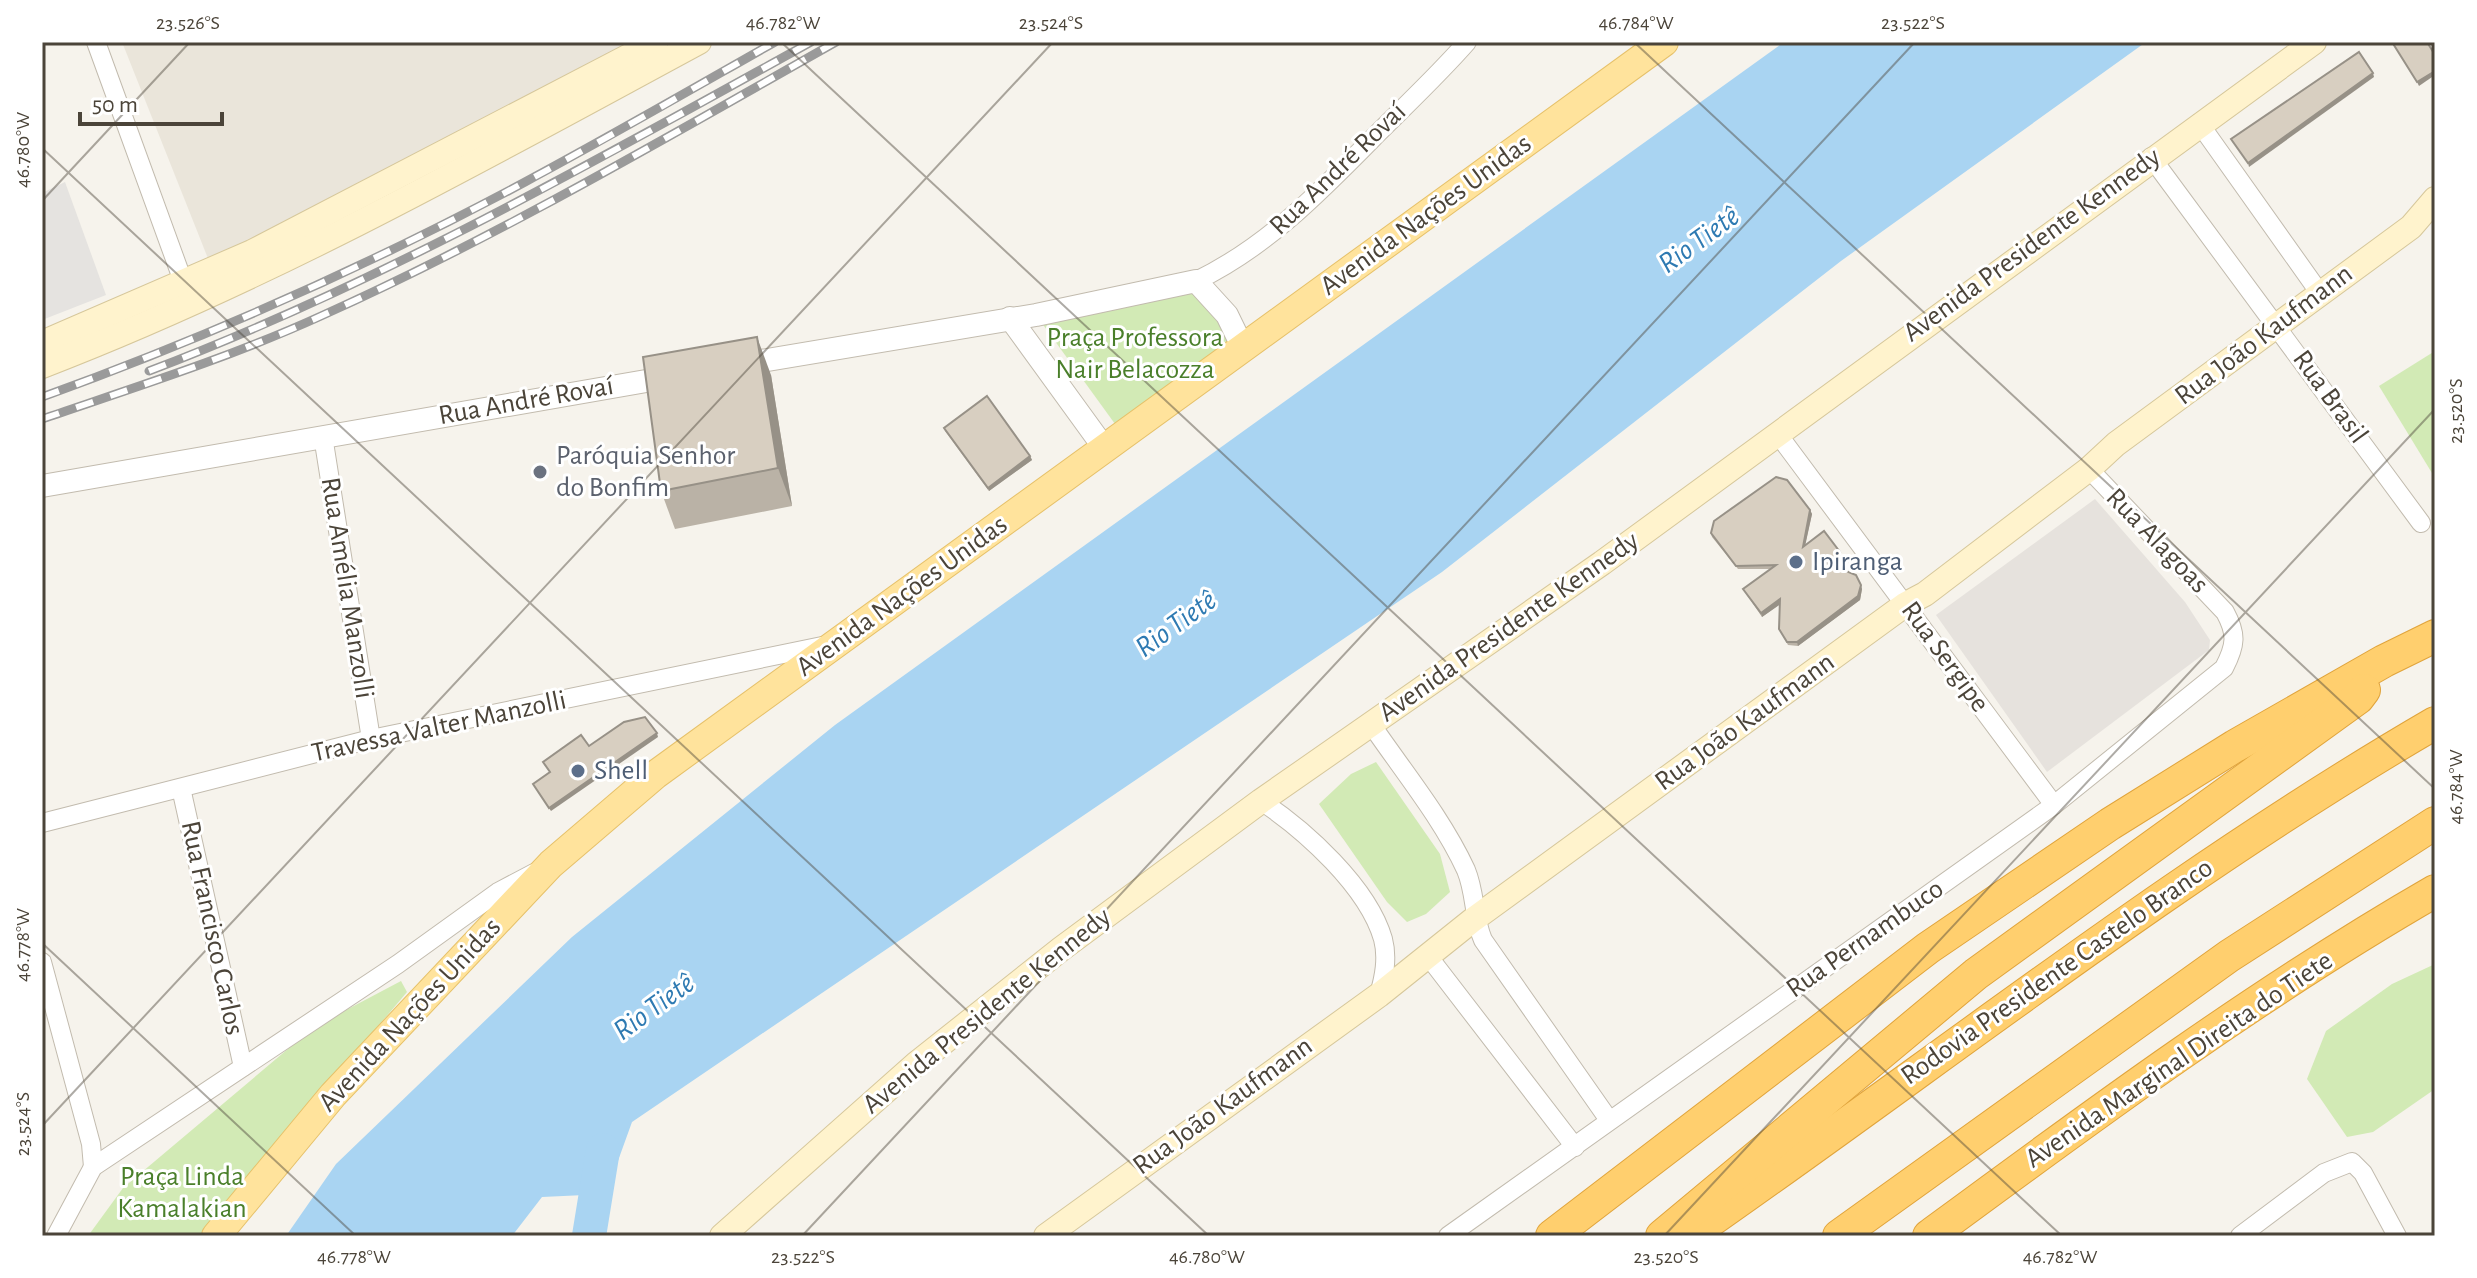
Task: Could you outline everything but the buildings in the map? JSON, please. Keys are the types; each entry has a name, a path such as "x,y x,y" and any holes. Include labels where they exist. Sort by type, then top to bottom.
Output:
{"highway":[{"path":"1552,1236 1928,948 2110,824 2235,746 2384,661 2435,636"},
{"path":"1662,1236 1976,974 2358,698 2384,661"},
{"name":"Rodovia Presidente Castelo Branco","path":"1688,1236 2197,871 2349,773 2435,723"},
{"path":"1839,1236 2229,956 2435,823"},
{"name":"Avenida Marginal Direita do Tiete","path":"1929,1236 2083,1122 2254,1005 2435,891"}],"main road":[{"path":"42,366 188,294 656,42"},
{"path":"42,343 188,294 376,216 699,42"},
{"name":"Avenida Nações Unidas","path":"216,1236 333,1095 551,864 655,775 1664,42"},
{"name":"Avenida Presidente Kennedy","path":"722,1236 916,1064 1061,949 1261,801 1602,563 2151,157 2314,42"},
{"name":"Rua João Kaufmann","path":"1061,1231 1379,995 1474,919 1906,604 1925,594 2089,469 2116,444 2411,227 2435,199"}],"street":[{"path":"96,42 188,294"},
{"name":"Rua André Rovaí","path":"721,368 1010,318 1196,281 1252,249 1275,231 1340,171 1467,42"},
{"path":"2199,123 2319,292"},
{"name":"Rua Brasil","path":"2151,157 2421,523"},
{"path":"1196,281 1227,315 1243,348"},
{"path":"1010,318 1105,449"},
{"name":"Rua André Rovaí","path":"42,486 691,373"},
{"name":"Rua Sergipe","path":"1777,433 2054,805"},
{"name":"Rua Amélia Manzolli","path":"323,436 371,739"},
{"name":"Rua Alagoas","path":"2089,469 2225,612"},
{"name":"Rua Pernambuco","path":"1448,1236 2054,805 2224,668 2234,649 2235,631 2225,612"},
{"name":"Travessa Valter Manzolli","path":"42,823 371,739 838,642"},
{"path":"1371,724 1461,861 1473,891 1474,919 1483,940 1609,1120"},
{"name":"Rua Francisco Carlos","path":"181,788 243,1067"},
{"path":"1261,801 1310,836 1372,915 1385,953 1379,995"},
{"path":"56,1236 93,1167 498,892 551,864"},
{"path":"1428,956 1575,1147"},
{"path":"42,962 45,993 91,1144 93,1167"},
{"path":"2240,1236 2324,1173 2352,1162 2363,1173 2397,1236"}],"shaded area":[{"path":"122,42 634,42 211,266"},
{"path":"65,182 106,295 42,320 42,193"},
{"path":"2095,499 2185,602 2210,640 2209,650 2047,772 1936,615"}],"green space":[{"name":"Praça Professora Nair Belacozza","path":"1196,281 1243,348 1123,435 1036,315"},
{"path":"2435,351 2435,478 2379,386"},
{"path":"1376,762 1440,854 1450,892 1426,914 1407,922 1387,902 1319,804 1351,774"},
{"path":"2435,964 2435,1089 2373,1132 2347,1137 2307,1079 2326,1031 2392,984"},
{"name":"Praça Linda Kamalakian","path":"401,981 407,992 201,1236 88,1236 123,1188 314,1027"}],"water":[{"name":"Rio Tietê","path":"1784,42 2146,42 1841,261 1442,572 632,1122 606,1194 542,1197 512,1236 286,1236 336,1164 572,937 835,725"}],"waterway":[{"path":"589,1236 603,1150"}],"railway":[{"path":"42,397 166,350 348,271 467,213 775,42"},
{"path":"149,371 320,299 403,260 568,175 811,42"},
{"path":"42,419 253,345 387,285 582,185 836,42"}],"place":[{"name":"Paróquia Senhor do Bonfim","path":"540,472"},
{"name":"Ipiranga","path":"1796,562"},
{"name":"Shell","path":"578,771"}]}
